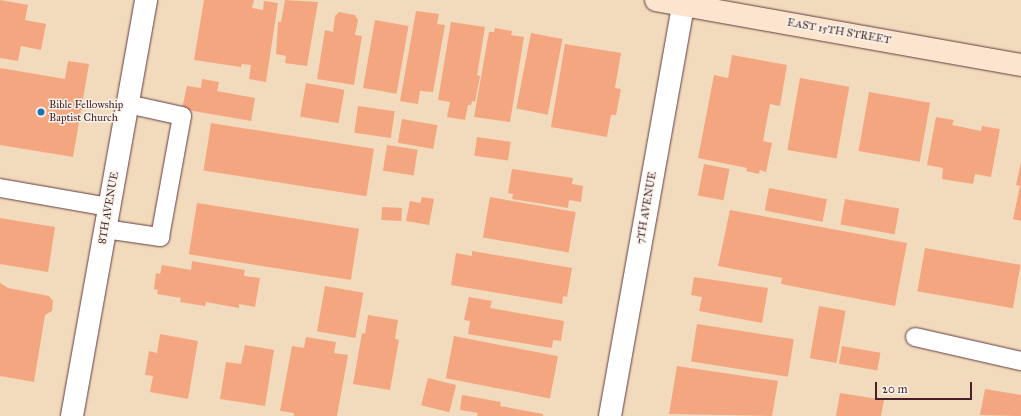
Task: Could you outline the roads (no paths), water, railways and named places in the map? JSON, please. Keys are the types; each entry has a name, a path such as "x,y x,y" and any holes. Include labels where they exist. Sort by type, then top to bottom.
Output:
{"main road":[{"name":"EAST 15TH STREET","path":"656,0 683,2 1021,65"}],"street":[{"name":"8TH AVENUE","path":"72,416 146,0"},
{"name":"7TH AVENUE","path":"610,416 683,2"}],"lane":[{"path":"105,229 160,238 182,116 127,104"},
{"path":"0,188 109,207"},
{"path":"914,337 1021,361"}],"place":[{"name":"Bible Fellowship Baptist Church","path":"41,112"}]}
